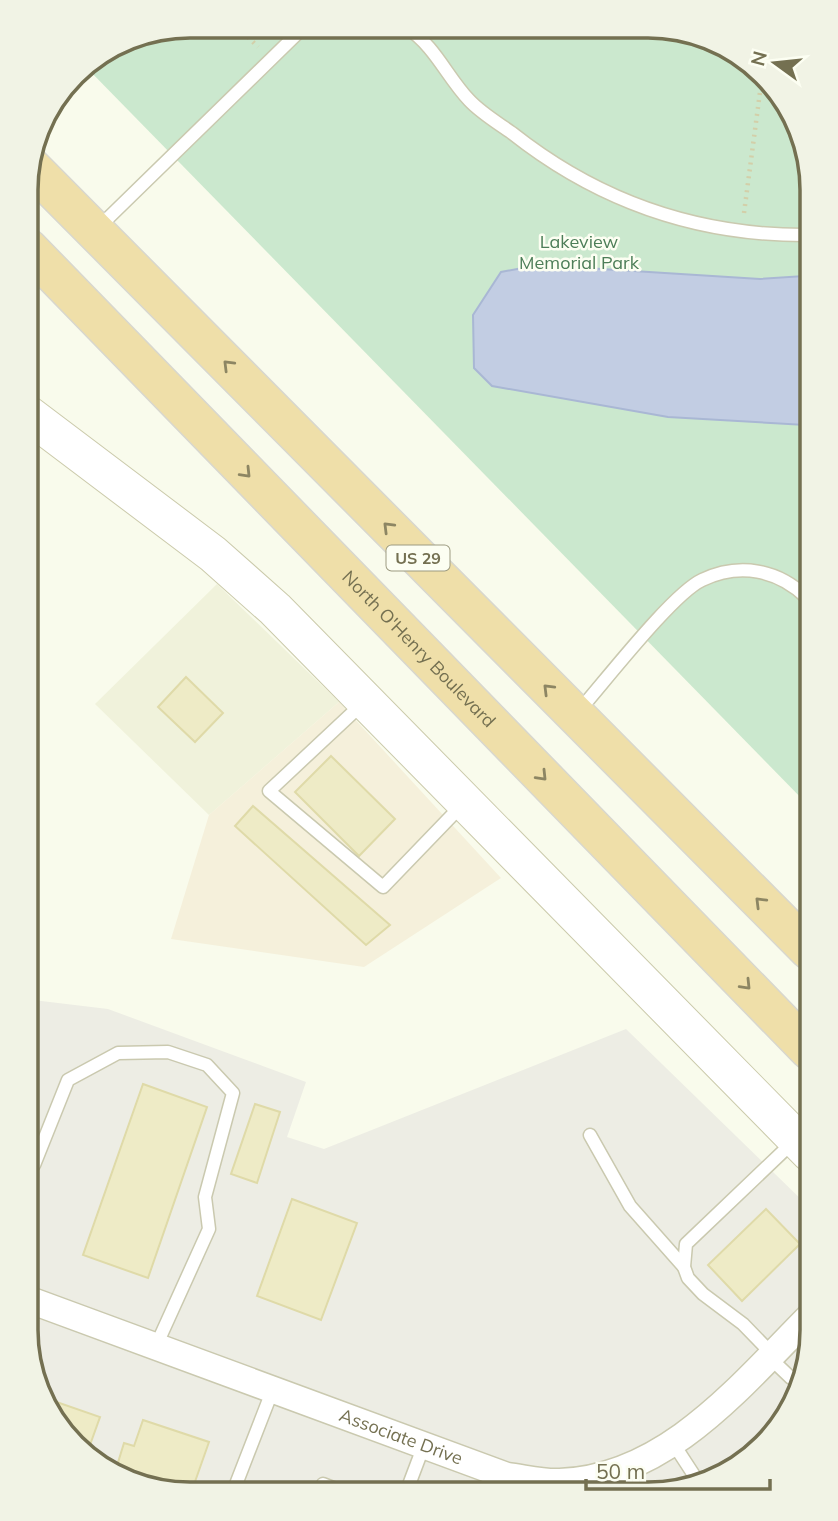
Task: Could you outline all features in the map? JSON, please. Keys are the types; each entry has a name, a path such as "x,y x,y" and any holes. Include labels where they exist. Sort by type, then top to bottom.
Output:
{"highway":[{"name":"US 29","path":"40,175 799,940"},
{"name":"North O'Henry Boulevard","path":"38,258 799,1040"},
{"path":"38,288 216,442"}],"street":[{"path":"38,422 213,554 275,609 799,1142"},
{"name":"Associate Drive","path":"38,1303 424,1445 503,1482 591,1479 604,1481 657,1454 700,1424 799,1327"}],"lane":[{"path":"95,231 293,38"},
{"path":"425,38 469,100 542,157 611,197 690,223 742,231 800,235"},
{"path":"575,716 679,597 702,580 736,571 767,571 800,591"},
{"path":"365,701 269,790 383,887 465,802"},
{"path":"38,1155 68,1080 118,1053 168,1052 207,1065 233,1093 205,1197 209,1229 156,1346"},
{"path":"590,1135 630,1206 684,1267 688,1278 703,1294 743,1324 791,1378"},
{"path":"684,1267 686,1244 799,1149"},
{"path":"237,1482 273,1390"},
{"path":"673,1443 694,1475"},
{"path":"410,1482 424,1445"}],"path":[{"path":"249,38 271,60"},
{"path":"742,231 759,98"}],"shaded area":[{"path":"217,584 339,702 209,815 95,704"},
{"path":"339,702 501,878 364,967 171,939 209,815"},
{"path":"38,1001 108,1009 306,1082 287,1137 324,1149 626,1029 799,1197 797,1360 784,1398 774,1415 748,1445 732,1457 715,1467 687,1477 647,1482 171,1481 132,1471 106,1457 76,1431 64,1415 54,1398 44,1370 38,1330"}],"green space":[{"name":"Lakeview Memorial Park","path":"191,38 647,38 677,41 715,54 740,70 740,98 768,98 784,123 791,142 797,161 800,191 799,796 93,74 132,50 161,41"}],"water":[{"path":"538,265 760,279 800,276 800,425 668,417 492,386 474,368 473,315 501,272"}],"building":[{"path":"186,677 223,713 195,742 158,707"},
{"path":"331,756 395,819 359,856 295,792"},
{"path":"253,806 390,925 366,945 235,826"},
{"path":"143,1084 207,1107 148,1278 83,1255"},
{"path":"255,1104 280,1112 257,1183 231,1174"},
{"path":"292,1199 357,1223 321,1320 257,1296"},
{"path":"766,1209 799,1243 742,1301 708,1265"},
{"path":"56,1402 100,1417 90,1445 76,1431"},
{"path":"143,1420 209,1442 195,1482 151,1477 118,1464 124,1443 134,1446"}]}
